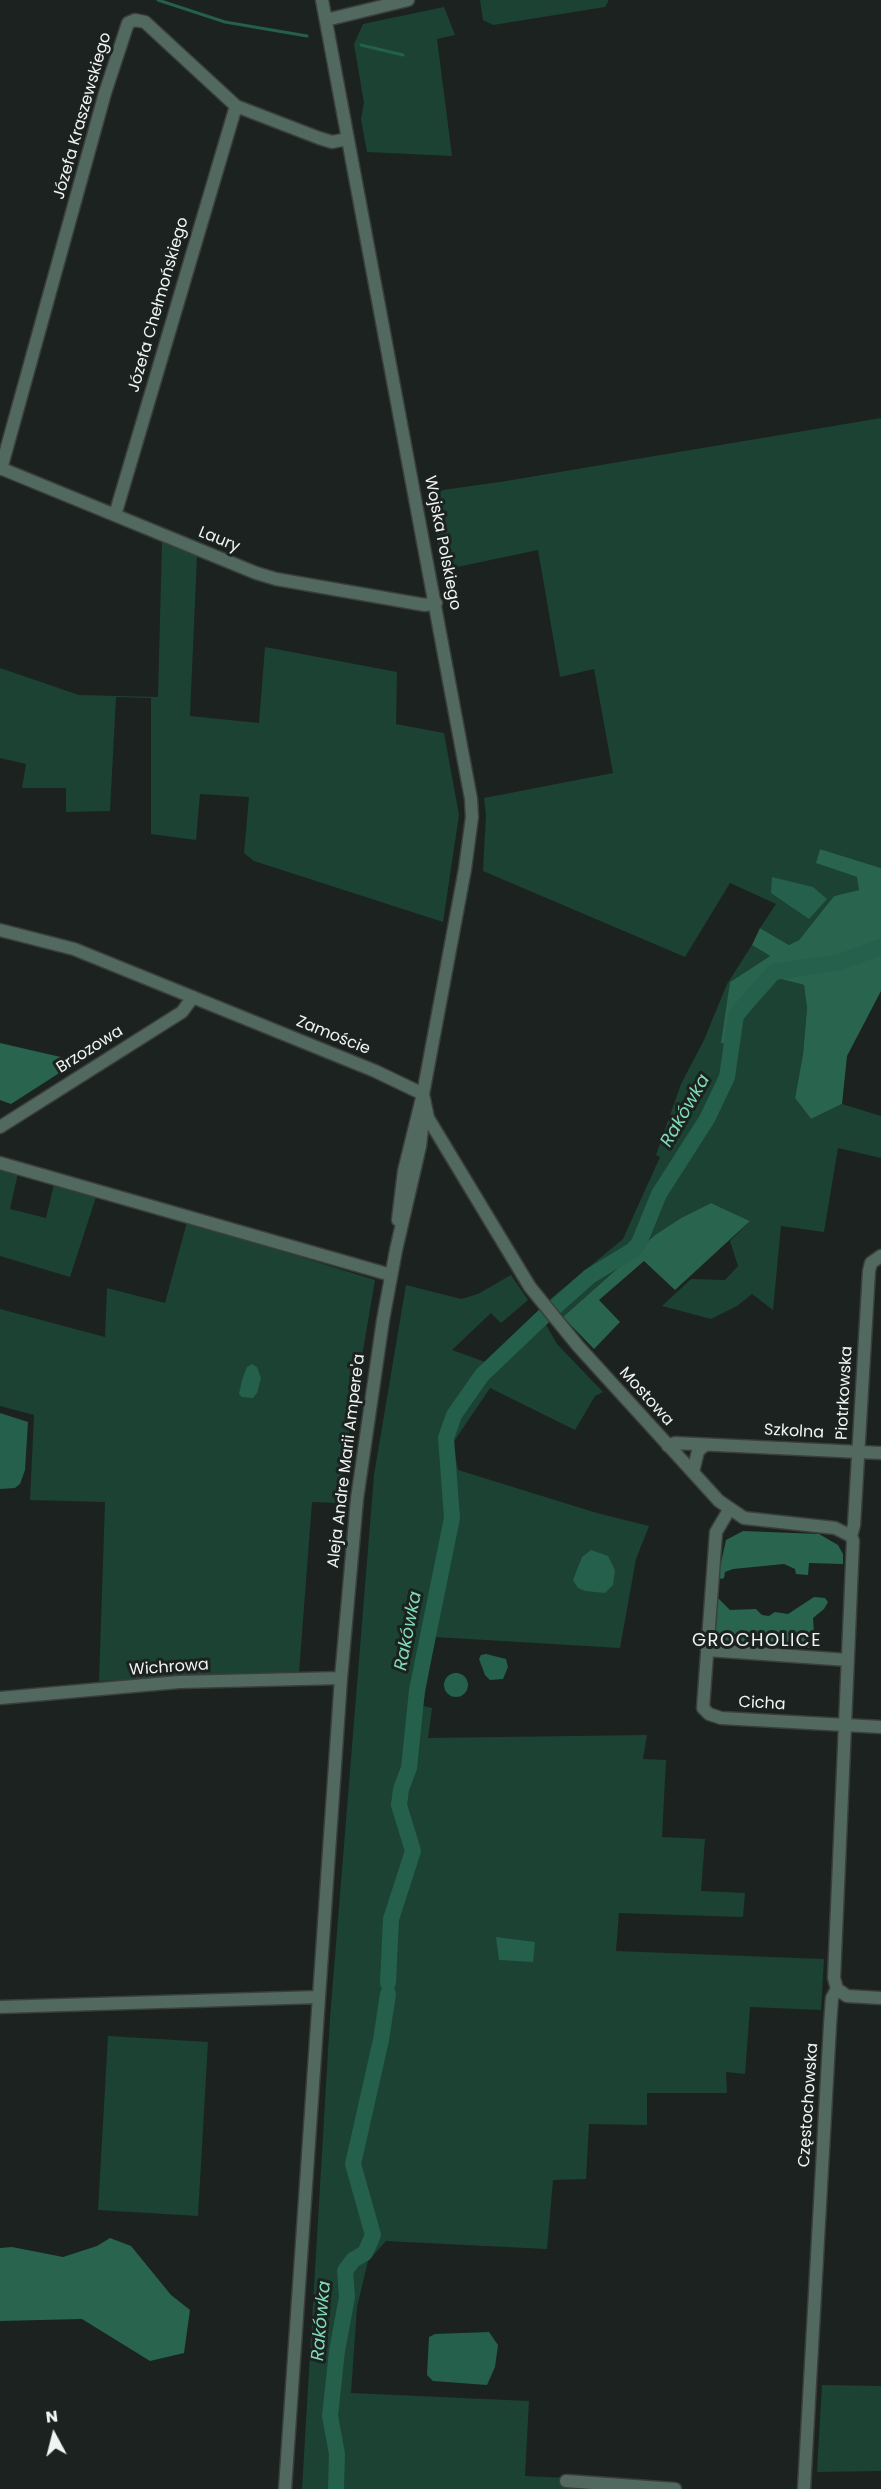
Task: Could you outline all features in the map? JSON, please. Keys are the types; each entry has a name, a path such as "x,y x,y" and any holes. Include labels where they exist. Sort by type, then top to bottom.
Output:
{"street":[{"name":"Wojska Polskiego","path":"323,0 347,139 465,757 472,818 423,1094"},
{"path":"326,20 408,0"},
{"name":"Józefa Kraszewskiego","path":"1,468 105,93 128,23 135,20 145,22 236,105 332,142 347,139"},
{"name":"Józefa Chełmońskiego","path":"115,515 236,105"},
{"name":"Laury","path":"1,468 276,579 425,605 436,603"},
{"name":"Zamoście","path":"0,930 74,949 375,1071 423,1094"},
{"name":"Brzozowa","path":"0,1127 182,1012 193,998"},
{"path":"423,1094 428,1118 442,1143"},
{"name":"Aleja Andre Marii Ampere'a","path":"285,2489 341,1678 357,1499 391,1275 424,1124 423,1094"},
{"name":"Aleja Andre Marii Ampere'a","path":"396,1250 404,1171 423,1094"},
{"path":"420,1146 431,1140 442,1143"},
{"name":"Mostowa","path":"442,1143 519,1272 556,1322 729,1510"},
{"path":"0,1163 391,1275"},
{"name":"Piotrkowska","path":"848,1660 853,1549 850,1536 854,1525 869,1271 871,1263 881,1256"},
{"name":"Szkolna","path":"668,1446 675,1443 881,1453"},
{"path":"693,1472 698,1451 705,1444"},
{"path":"848,1660 707,1650 716,1532 729,1510 753,1520 824,1526 843,1531 850,1536"},
{"name":"Cicha","path":"707,1650 701,1700 703,1708 710,1714 721,1718 881,1727"},
{"name":"Częstochowska","path":"804,2489 830,2025 832,1998 837,1989 834,1978 848,1660"},
{"name":"Wichrowa","path":"0,1698 179,1682 341,1678"},
{"path":"837,1989 847,1996 881,1998"},
{"path":"0,2007 319,1997"},
{"path":"566,2481 675,2489"}],"shaded area":[{"path":"480,0 608,0 608,2 605,7 493,25 483,20"},
{"path":"444,7 455,35 437,39 452,156 367,152 361,119 364,103 354,44 363,24"},
{"path":"881,418 881,868 820,849 817,863 858,877 860,890 834,896 799,940 789,945 760,928 776,904 730,883 685,957 483,871 486,815 484,798 613,773 594,669 560,677 538,550 443,570 428,492"},
{"path":"162,542 197,555 190,716 259,723 265,647 397,672 396,724 444,733 459,815 443,922 254,861 244,853 249,797 200,794 196,840 151,834 151,698 116,697 110,811 66,812 66,788 22,788 26,764 0,758 0,668 79,695 158,697"},
{"path":"820,849 881,868 881,991 847,1056 842,1104 811,1119 795,1098 803,1054 807,1008 804,985 777,978 742,1021 738,1046 721,1043 730,982 770,956 752,945 760,928 789,945 799,940 834,896 859,890 857,877 816,863"},
{"path":"772,877 813,887 827,899 809,919 771,893"},
{"path":"752,945 770,956 730,982 727,1008 738,1046 742,1021 777,978 804,985 807,1008 803,1054 795,1098 811,1119 842,1104 881,1116 881,1158 838,1148 824,1232 781,1226 773,1310 752,1294 737,1306 711,1319 662,1306 691,1279 725,1280 738,1266 730,1241 750,1221 711,1203 681,1218 655,1235 563,1317 549,1300 623,1239 660,1157 656,1155 681,1084 704,1040 727,984"},
{"path":"0,1043 78,1061 11,1104 0,1100"},
{"path":"0,1169 18,1173 10,1209 46,1218 55,1180 97,1194 70,1277 0,1256"},
{"path":"711,1203 750,1221 675,1290 644,1261 599,1300 620,1322 594,1349 563,1317 655,1235 681,1218"},
{"path":"187,1222 375,1280 337,1503 312,1502 299,1673 99,1681 105,1502 30,1500 34,1415 0,1406 0,1309 105,1337 107,1288 165,1303"},
{"path":"511,1275 528,1300 501,1323 491,1313 452,1350 499,1367 545,1323 557,1344 603,1392 595,1396 575,1430 490,1388 453,1443 458,1470 597,1513 649,1526 636,1559 620,1648 435,1637 423,1706 432,1708 428,1738 647,1735 643,1759 666,1760 662,1837 705,1839 701,1891 745,1893 743,1917 619,1913 616,1951 824,1959 821,2010 750,2007 745,2074 726,2072 727,2093 647,2093 647,2125 589,2124 586,2179 553,2180 547,2249 386,2241 368,2261 357,2307 351,2393 529,2401 525,2476 631,2481 631,2489 302,2489 330,2018 374,1475 406,1285 461,1299 478,1294"},
{"path":"252,1364 257,1367 261,1378 257,1393 253,1398 242,1397 239,1394 242,1380 247,1367"},
{"path":"0,1413 28,1422 25,1470 20,1484 15,1488 0,1489"},
{"path":"743,1531 819,1534 838,1545 843,1554 843,1564 809,1563 808,1575 796,1574 795,1569 784,1564 733,1569 725,1572 724,1578 721,1579 718,1576 726,1540"},
{"path":"591,1550 608,1556 615,1570 613,1585 605,1593 585,1591 578,1588 573,1580 582,1557"},
{"path":"814,1597 825,1598 828,1602 824,1609 813,1618 814,1634 809,1648 733,1642 717,1638 714,1621 715,1602 718,1598 730,1610 756,1609 762,1615 769,1616 775,1612 788,1614"},
{"path":"481,1655 506,1659 508,1667 503,1679 490,1680 485,1675 479,1659"},
{"path":"456,1673 461,1674 467,1680 467,1690 461,1696 456,1697 451,1696 445,1690 444,1685 445,1680 451,1674"},
{"path":"496,1937 535,1942 533,1962 499,1960"},
{"path":"108,2036 208,2042 198,2216 98,2210"},
{"path":"110,2238 131,2246 171,2295 190,2310 184,2353 150,2361 82,2319 0,2321 0,2248 12,2247 63,2257 97,2246"},
{"path":"489,2332 498,2345 495,2367 487,2385 433,2381 427,2375 429,2337 435,2334"},
{"path":"822,2385 881,2386 881,2471 817,2472"}],"waterway":[{"path":"158,0 225,22 307,36"},
{"path":"361,45 403,55"},
{"name":"Rakówka","path":"555,1307 590,1276 633,1250 639,1243 659,1194 707,1119 727,1077 736,1015 774,972 840,962 881,947"},
{"name":"Rakówka","path":"388,1983 391,1919 413,1851 399,1805 401,1789 409,1768 417,1690 452,1518 446,1438 454,1415 482,1375 544,1316"},
{"name":"Rakówka","path":"336,2489 337,2454 330,2416 337,2351 347,2297 345,2271 353,2260 365,2253 373,2235 353,2164 381,2040 388,1994"}],"district":[{"name":"GROCHOLICE","path":"757,1641"}]}
